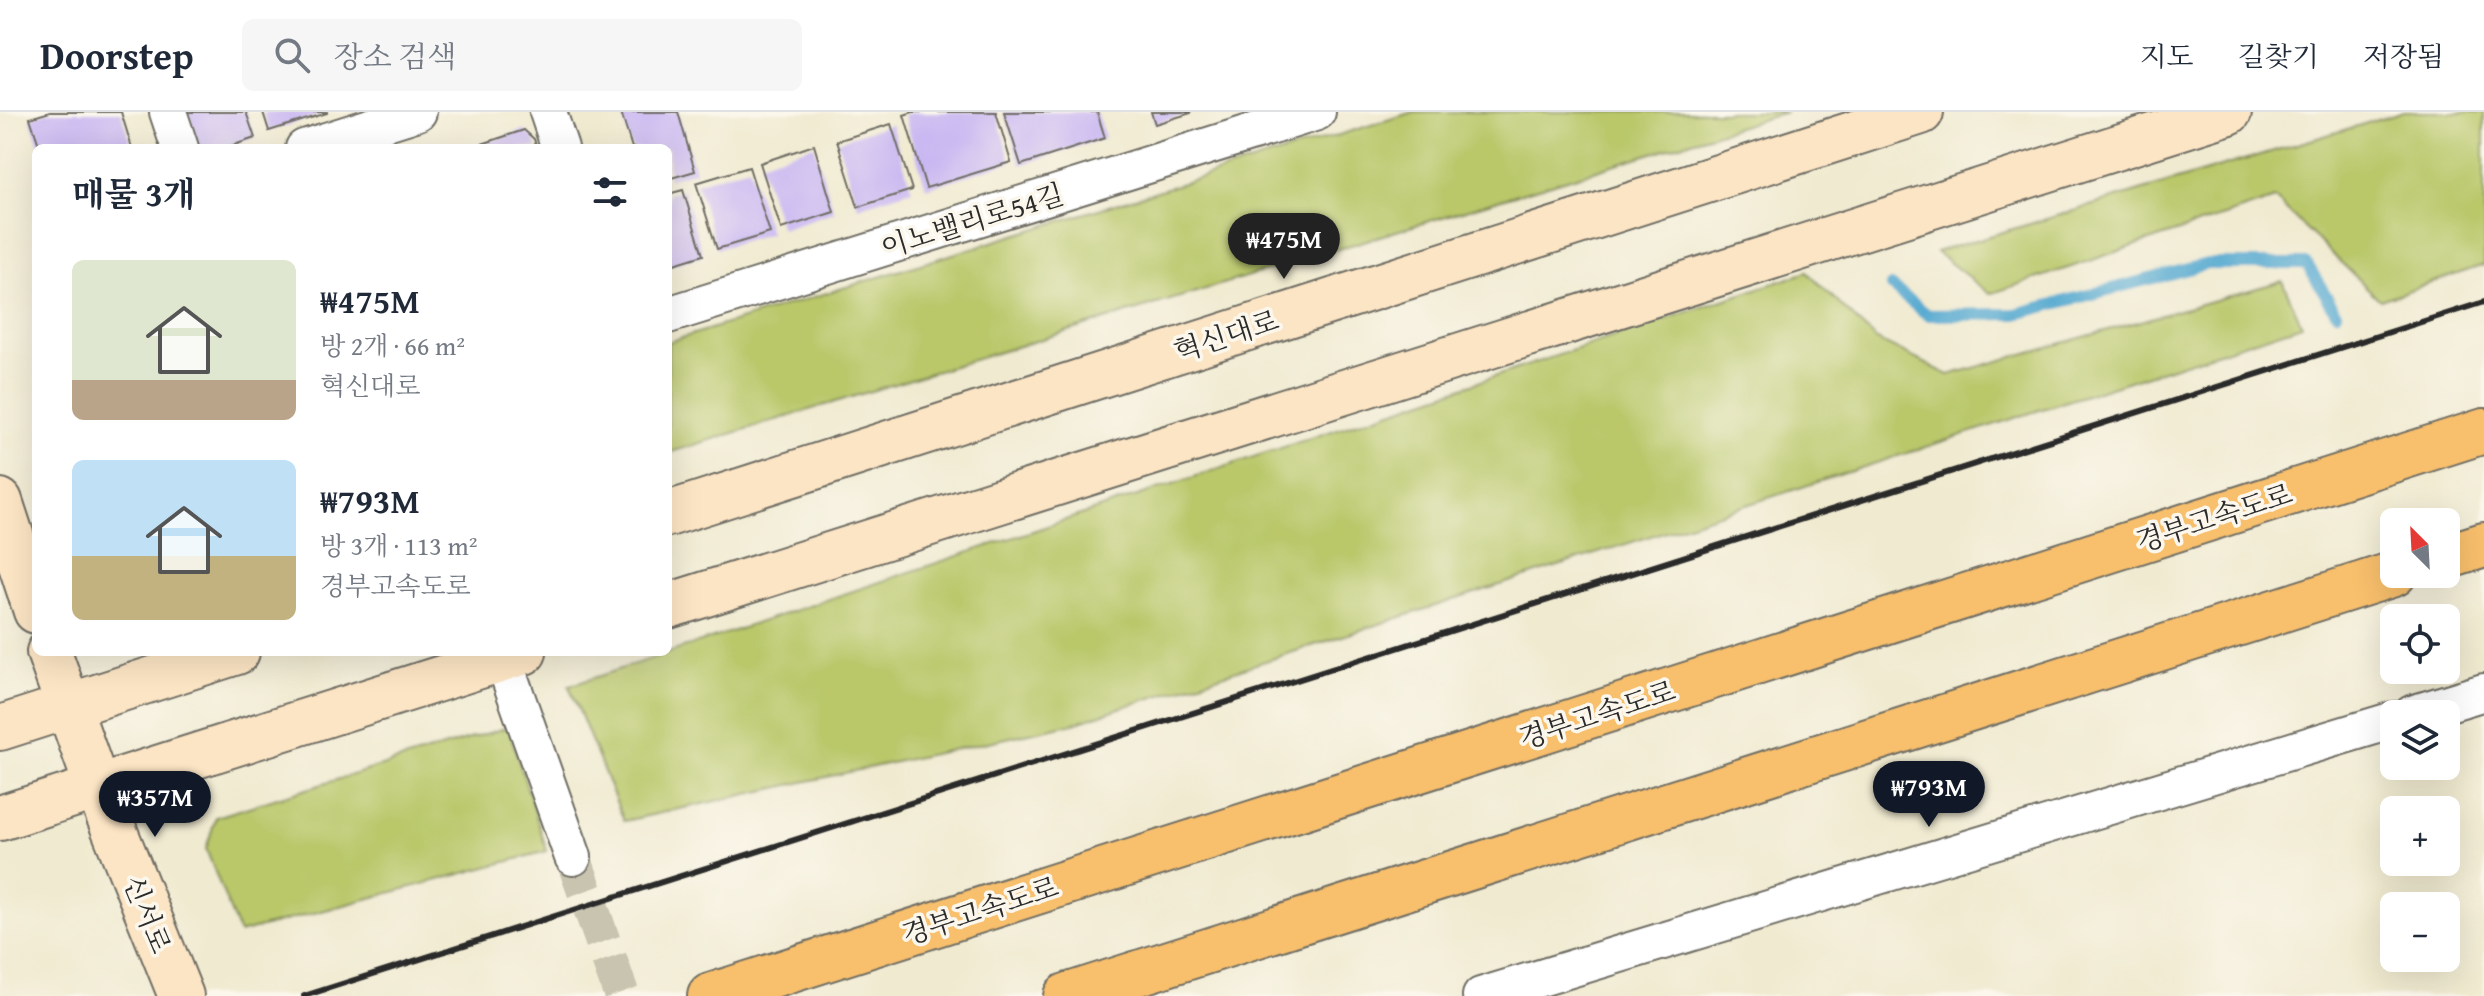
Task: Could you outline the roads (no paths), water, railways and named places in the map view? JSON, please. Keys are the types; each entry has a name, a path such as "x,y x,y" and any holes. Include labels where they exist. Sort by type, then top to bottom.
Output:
{"highway":[{"name":"경부고속도로","path":"710,996 2484,431"},
{"path":"2460,553 2484,545"},
{"path":"1066,996 2380,578"}],"main road":[{"name":"혁신대로","path":"672,513 1921,112"},
{"path":"672,605 2229,112"},
{"path":"0,501 32,599"},
{"name":"신서로","path":"50,656 97,787 181,996"},
{"path":"0,728 225,656"},
{"path":"0,818 510,656"}],"street":[{"path":"168,112 179,144"},
{"path":"317,144 418,112"},
{"path":"548,112 559,144"},
{"name":"이노밸리로54길","path":"672,314 1274,118 1317,112"},
{"path":"513,656 573,857"},
{"path":"2458,700 2484,692"},
{"path":"1481,996 2380,724"}],"waterway":[{"path":"1891,286 1928,315 2016,314 2207,264 2307,264 2336,312"}],"tunnel":[{"path":"573,857 622,996"}],"railway":[{"path":"304,996 2484,302"}]}
